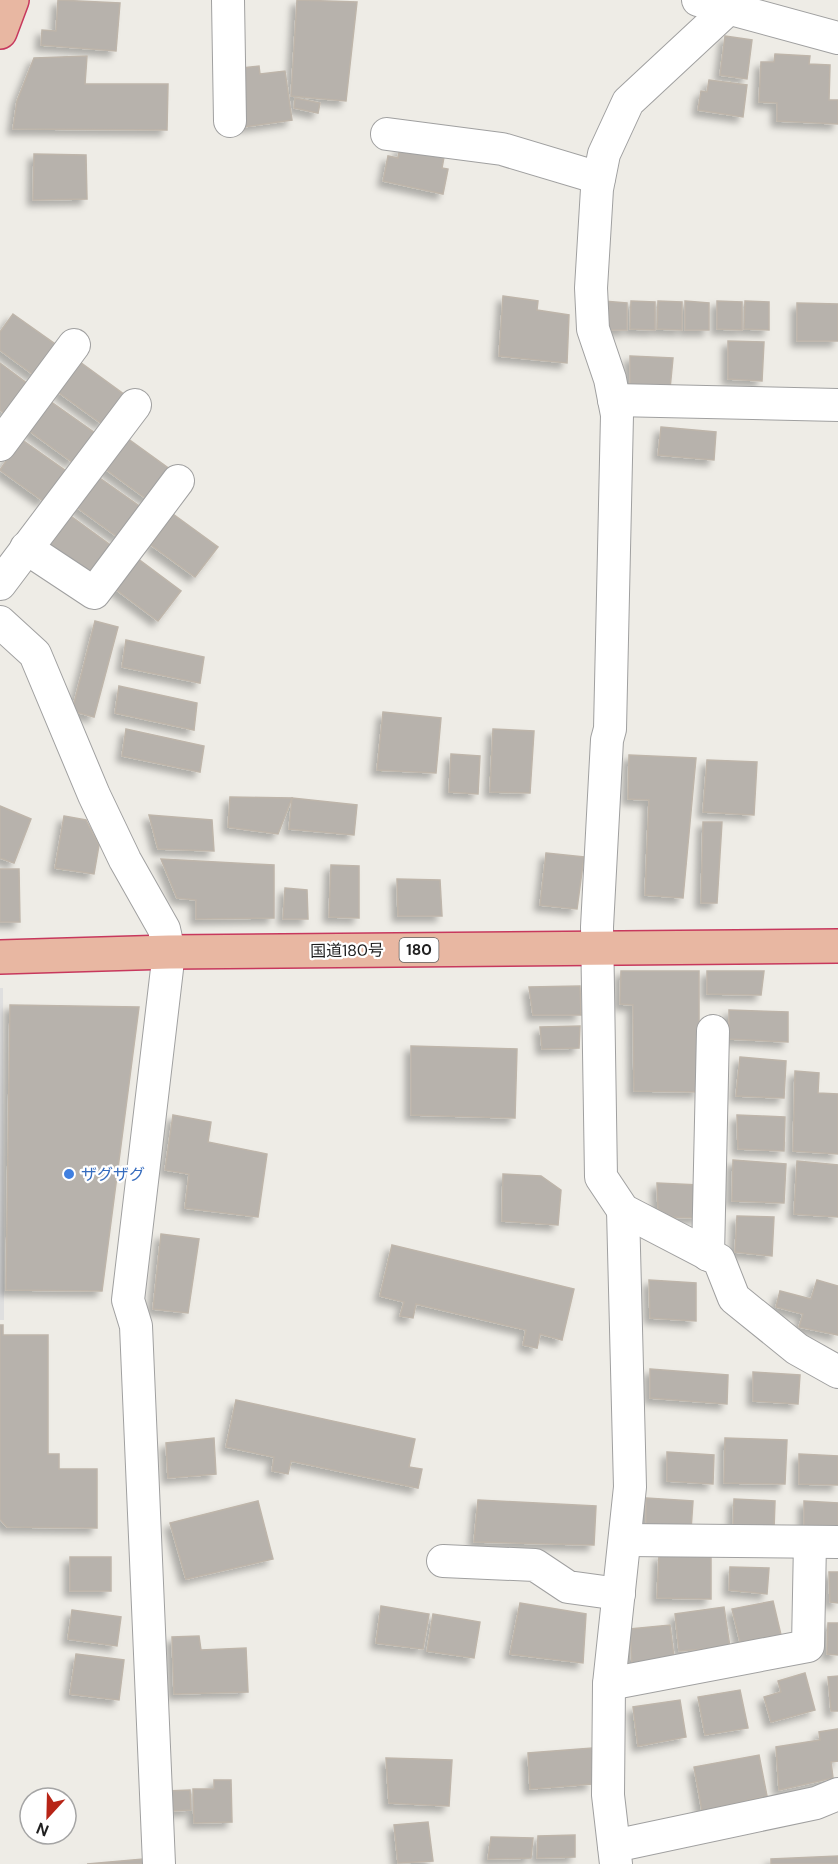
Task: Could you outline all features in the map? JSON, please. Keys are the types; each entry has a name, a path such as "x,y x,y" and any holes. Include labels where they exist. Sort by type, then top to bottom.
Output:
{"highway":[{"path":"0,32 12,0"},
{"name":"国道180号","path":"0,957 169,952 838,946"}],"street":[{"path":"228,0 230,121"},
{"path":"698,0 747,8 838,38"},
{"path":"747,8 628,102 604,154 599,178 591,288 593,329 617,416 610,729 607,740 598,948 601,1177 623,1210 719,1260 734,1298 797,1349 838,1372"},
{"path":"387,134 502,149 599,178"},
{"path":"0,445 74,345"},
{"path":"614,400 838,405"},
{"path":"0,584 135,405"},
{"path":"26,548 94,593 178,481"},
{"path":"0,622 35,654 94,795 125,860 164,929 169,952 128,1300 136,1326 159,1864"},
{"path":"708,1255 713,1030"},
{"path":"623,1210 630,1487 609,1684 608,1796 615,1855 816,1803 838,1794"},
{"path":"609,1684 808,1646 824,1542 625,1540"},
{"path":"443,1561 535,1565 568,1587 619,1594"}],"shaded area":[{"path":"0,988 3,988 4,1320 0,1320"}],"building":[{"path":"58,0 120,3 116,51 41,45 42,30 56,31"},
{"path":"297,0 357,2 346,101 291,96"},
{"path":"725,36 752,40 747,79 720,75"},
{"path":"775,54 810,56 809,64 830,65 829,100 838,100 838,124 777,121 777,103 759,102 761,62 774,62"},
{"path":"87,56 85,84 168,84 167,130 13,129 17,101 34,58"},
{"path":"259,66 260,74 285,71 292,120 244,127 242,68"},
{"path":"709,80 747,85 743,117 698,110 701,91 707,92"},
{"path":"295,98 320,103 318,113 294,108"},
{"path":"400,147 444,157 442,168 448,169 443,194 383,181 388,156 398,158"},
{"path":"34,154 86,155 87,199 33,200"},
{"path":"503,296 538,301 537,310 569,315 567,363 499,356"},
{"path":"603,301 627,303 627,330 602,330"},
{"path":"631,301 655,302 655,330 630,329"},
{"path":"658,301 682,302 682,330 657,329"},
{"path":"685,301 709,303 709,330 685,330"},
{"path":"717,301 742,302 742,330 717,329"},
{"path":"745,301 769,302 769,330 744,329"},
{"path":"797,303 838,304 838,341 797,341"},
{"path":"13,314 58,346 35,376 0,350 0,332"},
{"path":"728,341 764,342 762,381 728,379"},
{"path":"630,356 673,358 670,389 630,387"},
{"path":"80,362 125,395 102,424 58,392"},
{"path":"0,363 28,384 5,414 0,410"},
{"path":"50,401 95,433 72,462 28,430"},
{"path":"661,427 716,432 714,460 658,455"},
{"path":"127,438 171,470 148,500 104,468"},
{"path":"21,439 66,471 43,501 0,470"},
{"path":"97,476 142,508 119,538 75,506"},
{"path":"68,514 113,547 90,576 45,544"},
{"path":"173,514 218,547 195,577 151,545"},
{"path":"137,558 181,591 158,621 114,588"},
{"path":"95,621 118,627 94,717 72,711"},
{"path":"126,640 204,657 200,683 122,667"},
{"path":"119,686 197,703 194,730 115,713"},
{"path":"383,712 441,718 436,773 377,770"},
{"path":"126,729 204,746 200,772 122,756"},
{"path":"493,729 534,731 530,793 490,792"},
{"path":"451,754 480,756 478,794 449,792"},
{"path":"629,755 696,758 683,898 645,895 649,800 628,799"},
{"path":"707,760 757,762 754,815 703,812"},
{"path":"230,797 292,798 278,834 228,827"},
{"path":"292,798 357,805 354,835 289,829"},
{"path":"0,806 31,819 14,863 0,858"},
{"path":"149,815 212,820 214,851 158,849"},
{"path":"64,816 86,820 99,845 94,874 55,868"},
{"path":"703,822 722,822 717,903 701,903"},
{"path":"546,853 584,857 577,909 540,905"},
{"path":"161,859 274,865 274,918 196,919 196,900 177,898"},
{"path":"331,865 359,866 359,918 329,917"},
{"path":"0,869 19,869 20,922 0,922"},
{"path":"397,879 440,880 442,916 398,916"},
{"path":"285,888 307,890 308,919 283,919"},
{"path":"621,971 699,971 699,1092 634,1091 633,1005 620,1004"},
{"path":"707,971 764,971 761,995 707,994"},
{"path":"580,986 581,1015 533,1015 529,987"},
{"path":"10,1005 139,1007 102,1291 6,1290"},
{"path":"729,1010 788,1012 788,1042 729,1039"},
{"path":"580,1026 579,1048 542,1049 540,1027"},
{"path":"411,1046 517,1049 515,1118 411,1115"},
{"path":"740,1057 786,1061 784,1098 736,1096"},
{"path":"795,1071 819,1073 818,1093 838,1094 838,1154 793,1151"},
{"path":"173,1115 211,1122 208,1142 267,1154 258,1217 185,1208 189,1174 165,1170"},
{"path":"737,1115 785,1117 784,1151 738,1149"},
{"path":"733,1160 786,1164 784,1203 732,1201"},
{"path":"797,1161 838,1165 838,1217 794,1214"},
{"path":"503,1174 541,1176 561,1190 558,1225 502,1221"},
{"path":"657,1183 699,1185 700,1218 667,1217 658,1209"},
{"path":"737,1216 774,1217 772,1256 735,1252"},
{"path":"161,1234 199,1239 188,1313 153,1309"},
{"path":"392,1245 574,1289 562,1340 540,1334 537,1348 523,1345 526,1330 416,1304 413,1318 400,1316 404,1302 380,1296"},
{"path":"649,1280 696,1283 696,1321 650,1318"},
{"path":"817,1280 838,1286 838,1335 799,1327 803,1314 776,1307 780,1291 811,1299"},
{"path":"0,1325 3,1325 3,1335 48,1335 48,1454 59,1454 59,1469 97,1469 97,1528 7,1527 0,1519"},
{"path":"650,1369 728,1375 727,1404 650,1398"},
{"path":"753,1372 800,1375 798,1404 753,1401"},
{"path":"236,1400 415,1439 409,1467 422,1469 418,1488 291,1461 288,1474 272,1471 274,1457 226,1447"},
{"path":"214,1438 216,1474 168,1478 166,1443"},
{"path":"725,1438 787,1440 785,1484 724,1483"},
{"path":"667,1452 714,1455 713,1484 667,1481"},
{"path":"799,1454 838,1456 838,1485 799,1484"},
{"path":"646,1498 693,1501 691,1530 646,1527"},
{"path":"734,1499 775,1501 774,1530 733,1528"},
{"path":"478,1500 596,1506 594,1545 474,1542"},
{"path":"258,1501 273,1559 186,1579 170,1523"},
{"path":"804,1501 838,1503 838,1532 804,1531"},
{"path":"659,1555 711,1557 711,1599 657,1598"},
{"path":"70,1557 111,1557 111,1591 70,1591"},
{"path":"730,1567 769,1568 767,1594 729,1590"},
{"path":"829,1572 838,1572 838,1603 830,1602"},
{"path":"773,1601 781,1635 740,1642 732,1609"},
{"path":"520,1603 586,1614 583,1663 510,1654"},
{"path":"381,1606 429,1614 423,1649 376,1643"},
{"path":"724,1607 730,1647 679,1651 675,1614"},
{"path":"72,1610 121,1617 117,1646 68,1639"},
{"path":"433,1614 480,1622 474,1658 427,1651"},
{"path":"828,1623 838,1623 838,1655 827,1654"},
{"path":"670,1625 674,1657 632,1665 630,1629"},
{"path":"199,1636 201,1650 246,1648 248,1692 174,1694 172,1637"},
{"path":"76,1654 124,1660 119,1700 70,1694"},
{"path":"805,1673 815,1710 771,1722 764,1697 781,1692 778,1681"},
{"path":"838,1676 838,1711 831,1711 828,1677"},
{"path":"740,1690 748,1728 705,1735 698,1697"},
{"path":"680,1700 686,1737 638,1746 633,1707"},
{"path":"838,1729 838,1761 831,1762 833,1778 779,1790 776,1747 820,1740 819,1732"},
{"path":"592,1748 592,1784 530,1789 528,1753"},
{"path":"759,1755 767,1796 702,1811 694,1767"},
{"path":"386,1758 452,1760 449,1806 389,1803"},
{"path":"214,1780 231,1780 232,1822 194,1823 193,1789 214,1789"},
{"path":"190,1790 191,1810 168,1811 167,1791"},
{"path":"428,1822 433,1861 398,1863 394,1825"},
{"path":"575,1835 575,1857 537,1858 538,1836"},
{"path":"491,1837 533,1838 531,1858 488,1859"},
{"path":"838,1856 838,1864 771,1864 771,1859"},
{"path":"143,1859 144,1864 87,1864"}],"place":[{"name":"ザグザグ","path":"69,1174"}]}
